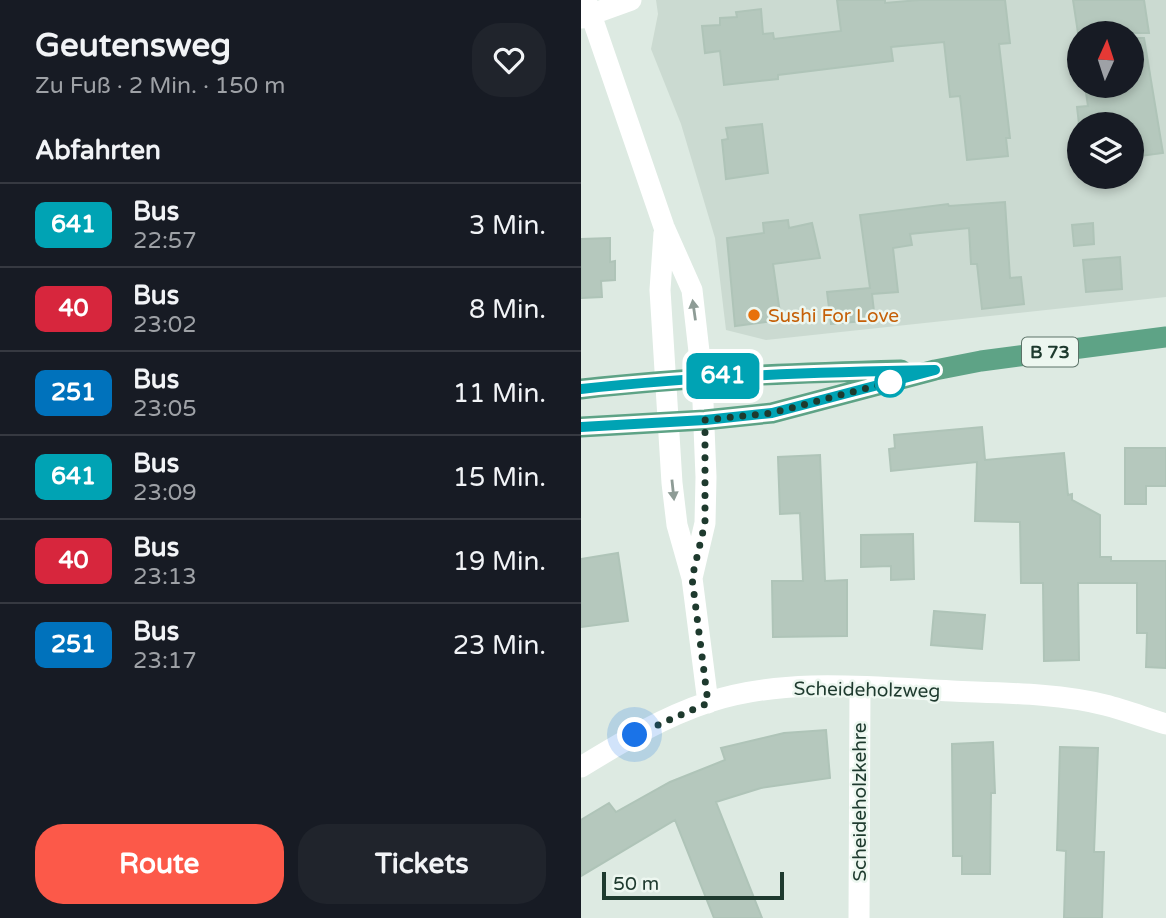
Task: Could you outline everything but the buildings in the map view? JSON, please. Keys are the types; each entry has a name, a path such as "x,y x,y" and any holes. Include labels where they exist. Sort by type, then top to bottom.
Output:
{"main road":[{"name":"B 73","path":"581,427 772,413 935,370 981,361 1166,337"},
{"name":"B 73","path":"581,389 667,379 771,373 935,370"}],"street":[{"path":"631,0 586,11 664,227 692,290 705,420 705,523 692,578"},
{"path":"664,227 660,290 677,525 692,578 708,703"},
{"name":"Scheideholzweg","path":"581,767 635,735 708,703 781,688 860,687 995,692 1105,705 1166,724"},
{"name":"Scheideholzkehre","path":"859,918 860,687"}],"shaded area":[{"path":"656,0 1166,0 1166,297 766,340 726,330 715,238 681,124 651,49 658,14"}],"bus line":[{"name":"641","path":"581,389 667,379 771,373 935,370 772,413 581,427"}],"place":[{"name":"Sushi For Love","path":"754,315"}],"route":[{"path":"635,735 708,703 692,578 705,523 705,420 772,413 890,382"}]}
